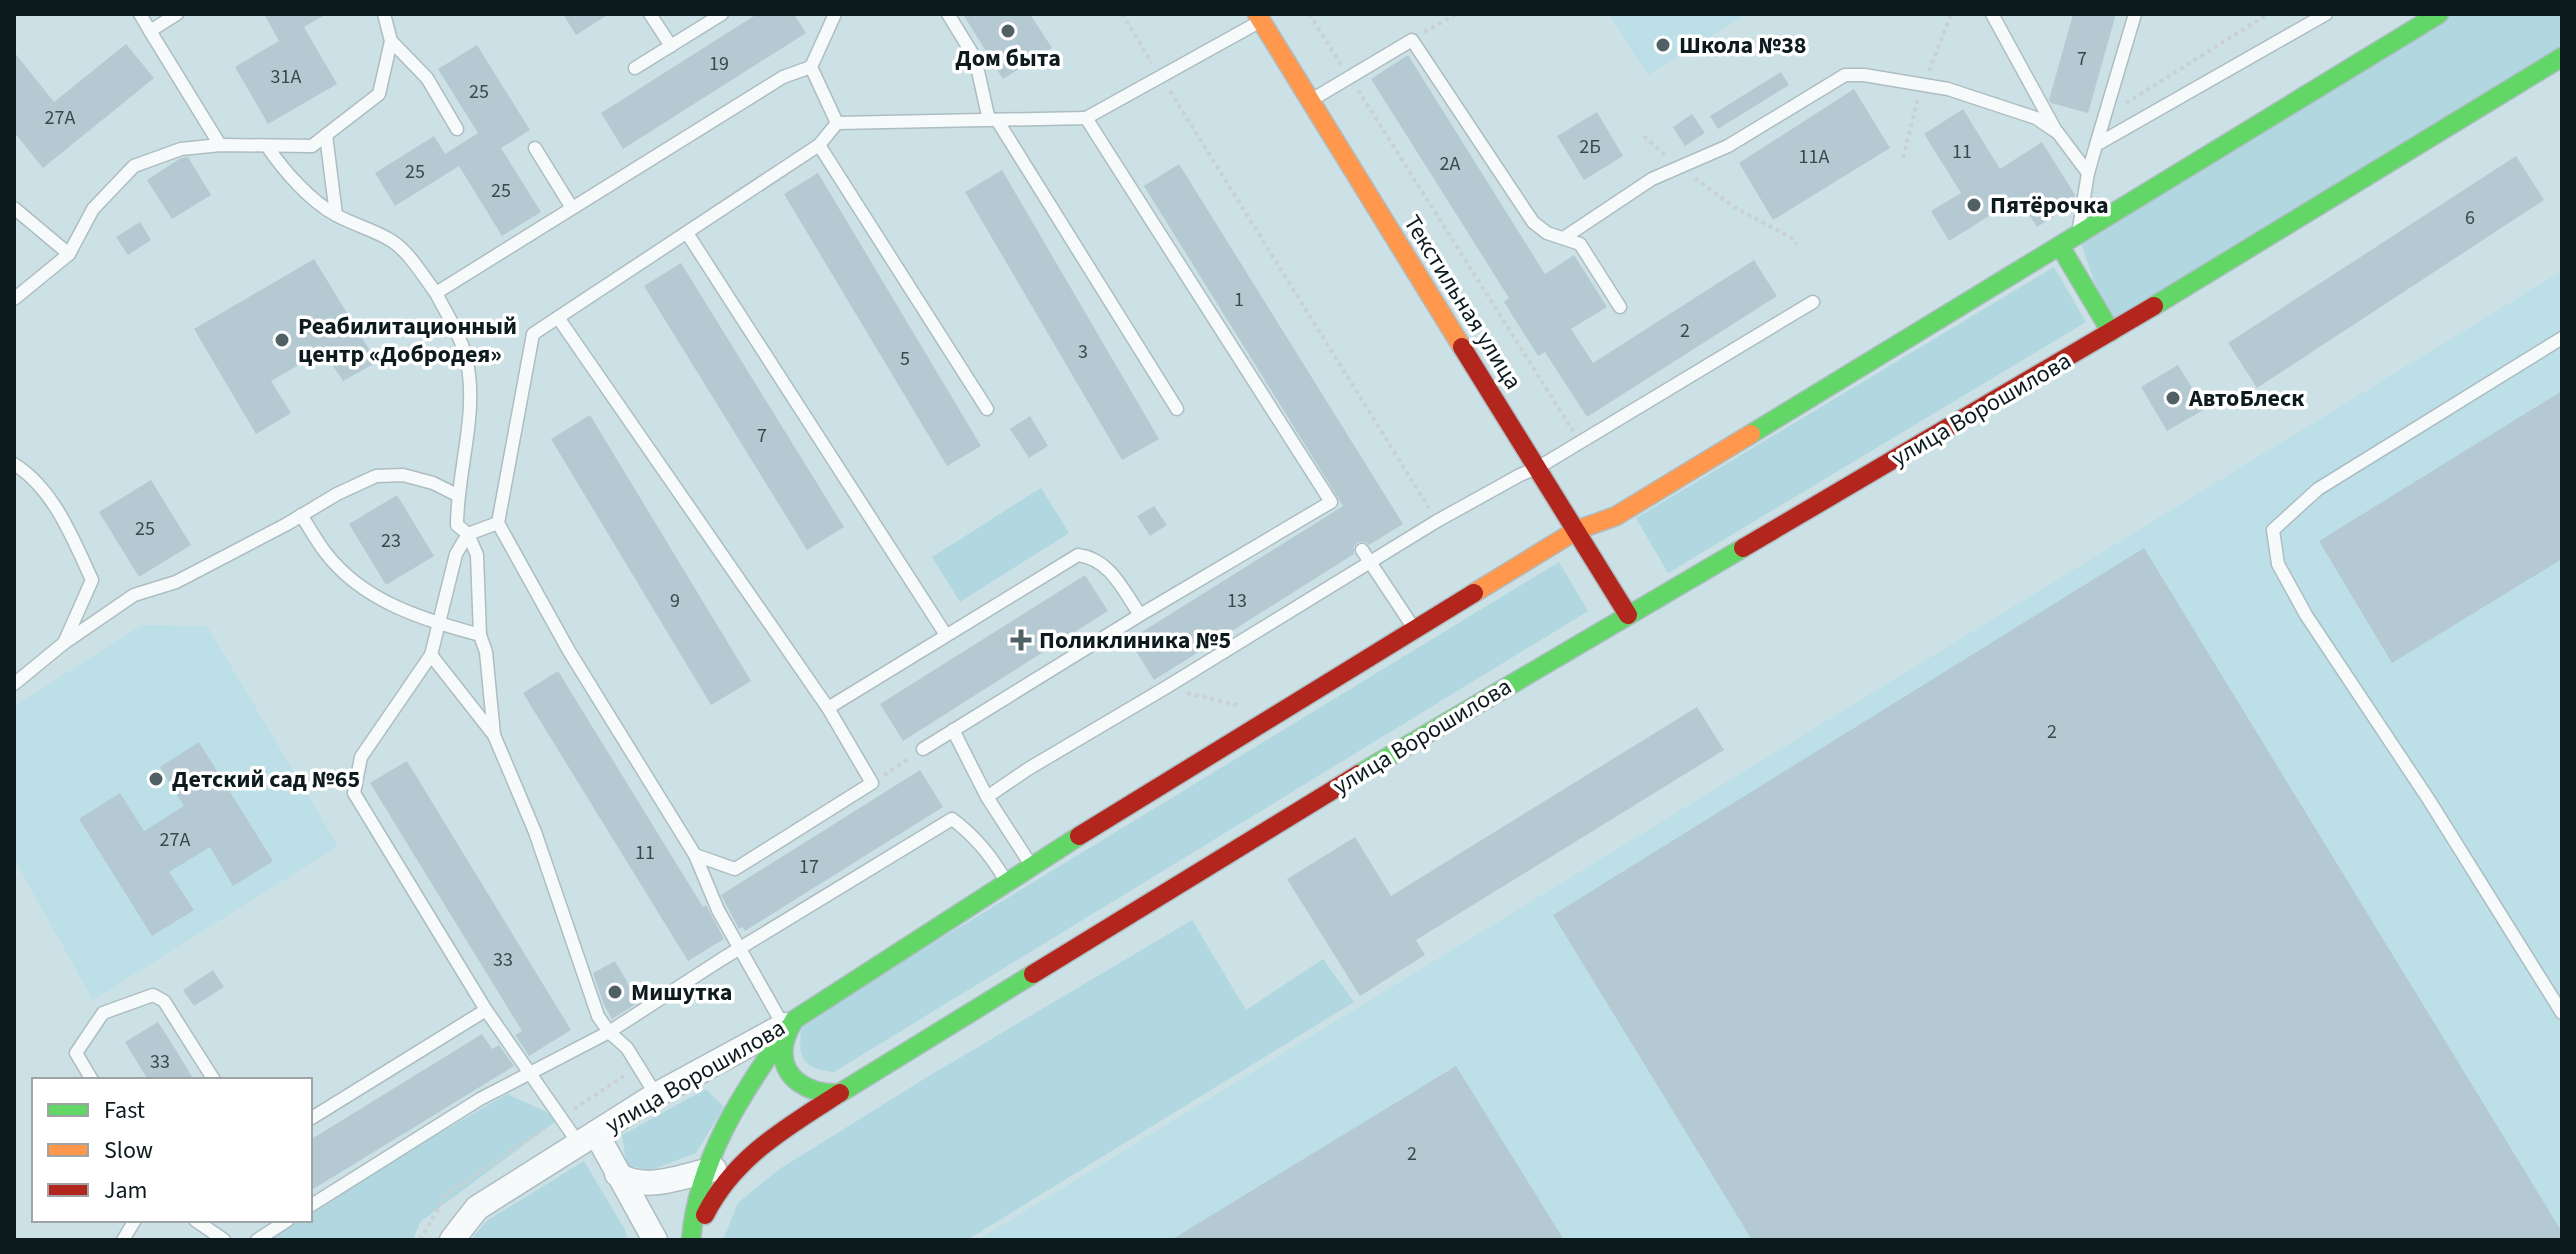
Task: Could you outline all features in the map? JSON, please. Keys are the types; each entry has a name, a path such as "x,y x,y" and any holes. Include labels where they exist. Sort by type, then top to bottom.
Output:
{"main road":[{"name":"улица Ворошилова","path":"2439,14 1880,358 1616,516 1577,530 1031,865 789,1022 782,1046 785,1066 797,1083 823,1096 840,1093 1431,730 2111,332 2562,57"},
{"name":"Текстильная улица","path":"1259,17 1628,615"},
{"path":"2060,246 2111,332"},
{"path":"701,1240 716,1175 756,1074 789,1022"},
{"path":"778,1133 840,1093"},
{"path":"691,1240 694,1208 716,1175"}],"street":[{"name":"улица Ворошилова","path":"452,1240 477,1208 656,1095 789,1022"},
{"name":"улица Ворошилова","path":"617,1174 648,1184 716,1175 721,1168 778,1133"},
{"name":"улица Ворошилова","path":"588,1138 617,1174 655,1240"}],"lane":[{"path":"140,14 220,145"},
{"path":"150,31 177,14"},
{"path":"14,299 69,254 93,209 134,166 181,149 220,145 312,146 379,94 391,41 384,14"},
{"path":"650,14 671,46"},
{"path":"635,68 722,14"},
{"path":"436,293 783,77 811,67 835,14"},
{"path":"948,14 975,58 993,120 1177,409"},
{"path":"1992,14 2058,133 2088,173"},
{"path":"2078,234 2088,173 2135,14"},
{"path":"2299,30 2303,14"},
{"path":"2096,145 2326,14"},
{"path":"789,1022 718,910 695,855 569,651 498,523 533,334 819,145 837,123 1086,118 1259,17"},
{"path":"1310,101 1412,40 1533,222 1547,233 1580,244 1620,307"},
{"path":"391,41 427,78 457,129"},
{"path":"811,67 837,123"},
{"path":"1565,237 1652,179 1728,146 1845,75 1864,75 1948,89 2036,118 2058,133"},
{"path":"923,749 1140,615 1334,506 1086,118"},
{"path":"326,135 336,215"},
{"path":"819,145 987,409"},
{"path":"267,146 281,166 317,203 393,242 406,254 436,293 457,331 467,362 469,415 457,495 457,525 468,534 477,555 480,635 486,652 494,735"},
{"path":"535,148 572,208"},
{"path":"14,208 69,254"},
{"path":"687,233 946,635"},
{"path":"987,797 1369,561 1539,467 1813,302"},
{"path":"559,319 828,708 872,783 735,869 695,855"},
{"path":"2562,338 2318,489 2273,530 2278,564 2306,615 2429,800 2562,1013"},
{"path":"14,464 29,474 64,522 92,580 64,643"},
{"path":"14,684 64,643 134,595 176,582 376,476 403,475 433,483 457,495"},
{"path":"301,515 326,553 361,589 404,613 480,635"},
{"path":"498,523 468,534 456,554 431,655 361,757 354,793 486,1010 562,1116 588,1138"},
{"path":"1362,550 1415,629"},
{"path":"828,708 1078,555 1092,556 1108,568 1140,615"},
{"path":"431,655 494,735 535,832 598,1016 609,1032 627,1048 656,1095"},
{"path":"953,730 987,797 1031,865"},
{"path":"312,1205 480,1099 609,1032 952,819 971,833 1006,881"},
{"path":"91,1078 76,1053 103,1013 153,995 164,1001 213,1078"},
{"path":"312,1118 486,1010"},
{"path":"123,1240 134,1222"},
{"path":"198,1222 224,1240"},
{"path":"257,1240 285,1222"}],"path":[{"path":"1122,14 1437,521"},
{"path":"1309,14 1580,442"},
{"path":"1412,40 1457,14"},
{"path":"2104,117 2268,14"},
{"path":"1644,136 1678,167 1734,207 1790,237 1797,244"},
{"path":"1165,688 1242,706"},
{"path":"872,783 923,749"},
{"path":"420,1240 447,1194 639,1067"}],"shaded area":[{"name":"Школа №38","path":"1609,14 1747,14 1648,75"},
{"path":"2439,14 2562,14 2562,57 2111,332 2078,234"},
{"path":"2054,267 2086,322 1668,573 1636,518"},
{"path":"2562,271 2562,1240 978,1240"},
{"path":"1041,488 1069,533 960,602 932,557"},
{"path":"1559,562 1588,611 834,1072 813,1067 803,1058 800,1044 802,1023"},
{"name":"Детский сад №65","path":"142,625 207,626 338,846 93,1000 14,859 14,712 19,703"},
{"path":"1192,920 1246,1010 1323,959 1354,1002 967,1240 723,1240 738,1203 778,1170 924,1079"},
{"path":"706,1089 724,1107 696,1153 651,1170 627,1166 622,1135"},
{"path":"507,1094 560,1118 420,1222 413,1240 266,1240 295,1222 312,1222 312,1212"},
{"path":"584,1161 628,1240 470,1240 488,1220"}],"building":[{"path":"264,14 327,14 304,27 337,84 268,124 235,67 279,41"},
{"path":"563,14 609,14 576,35"},
{"path":"757,14 794,14 806,33 623,149 601,113"},
{"name":"Дом быта","path":"963,14 1030,14 1052,48 1003,79"},
{"path":"2073,14 2116,14 2088,113 2049,100"},
{"path":"126,44 154,78 43,168 14,132 14,52 54,102"},
{"path":"477,45 530,130 501,148 541,212 502,236 459,166 395,206 375,173 434,136 445,154 478,133 438,69"},
{"path":"1408,55 1545,274 1574,255 1607,307 1571,329 1593,363 1754,260 1777,296 1587,417 1545,352 1538,356 1504,302 1509,298 1371,79"},
{"path":"1781,72 1789,85 1718,129 1710,116"},
{"path":"1854,89 1890,148 1773,220 1739,163"},
{"path":"1963,109 2000,169 2042,142 2075,195 2074,204 2037,227 2018,198 1949,241 1931,211 1961,193 1924,134"},
{"path":"1597,112 1623,156 1584,180 1557,136"},
{"path":"1692,114 1705,133 1685,146 1673,127"},
{"path":"2516,156 2544,200 2257,388 2228,343"},
{"path":"188,157 211,195 172,219 147,180 181,158"},
{"path":"1179,164 1403,524 1369,545 1358,542 1354,554 1154,680 1129,640 1343,506 1144,186"},
{"path":"1002,170 1159,439 1122,460 965,192"},
{"path":"818,173 981,446 947,466 784,194"},
{"path":"140,222 151,240 128,255 116,237"},
{"name":"Реабилитационный центр «Добродея»","path":"314,259 377,362 343,381 323,351 271,381 291,413 256,434 194,329"},
{"path":"681,263 844,527 807,550 644,286"},
{"name":"АвтоБлеск","path":"2178,365 2205,409 2167,431 2141,387"},
{"path":"2562,391 2562,559 2392,663 2319,541"},
{"path":"590,415 751,681 711,705 551,439"},
{"path":"1030,416 1048,446 1029,458 1010,429"},
{"path":"151,480 191,545 139,577 99,512"},
{"path":"397,495 434,556 386,585 349,524"},
{"path":"1154,506 1167,525 1150,536 1137,516"},
{"path":"2144,548 2562,1232 2562,1240 1752,1240 1553,915"},
{"path":"1085,575 1108,611 903,741 880,704"},
{"path":"558,671 703,907 706,905 724,939 688,961 523,693"},
{"path":"1697,707 1724,750 1416,940 1425,955 1360,996 1287,879 1355,837 1391,896"},
{"path":"199,742 273,861 233,886 210,847 169,872 194,910 152,936 79,819 120,793 144,831 184,806 160,767"},
{"path":"407,761 571,1030 529,1056 515,1035 522,1031 370,783"},
{"path":"920,770 943,807 745,931 742,927 739,929 721,895"},
{"name":"Мишутка","path":"615,961 639,1002 612,1019 593,973"},
{"path":"213,970 224,987 194,1006 183,990"},
{"path":"158,1022 193,1078 147,1078 125,1042"},
{"path":"482,1034 492,1049 499,1045 514,1066 312,1190 312,1139"},
{"path":"1456,1066 1564,1240 1171,1240"}],"traffic: fast":[{"path":"1751,434 2439,14"},
{"path":"2154,306 2562,57"},
{"path":"2060,246 2111,332"},
{"path":"1359,774 1743,548"},
{"path":"1033,974 840,1093 808,1088 791,1076 786,1067 783,1057 785,1042 794,1020 1079,836"},
{"path":"691,1240 695,1210 713,1154 739,1102 788,1028"}],"traffic: slow":[{"path":"1257,14 1462,347"},
{"path":"1474,593 1577,530 1616,516 1751,434"}],"traffic: jam":[{"path":"1743,548 2154,306"},
{"path":"1462,347 1628,615"},
{"path":"1079,836 1474,593"},
{"path":"1033,974 1359,774"},
{"path":"705,1215 717,1194 746,1160 782,1131 840,1093"}],"place":[{"name":"Дом быта","path":"1008,31"},
{"name":"Школа №38","path":"1663,45"},
{"name":"Пятёрочка","path":"1974,205"},
{"name":"Реабилитационный центр «Добродея»","path":"282,340"},
{"name":"АвтоБлеск","path":"2173,398"},
{"name":"Поликлиника №5","path":"1021,640"},
{"name":"Детский сад №65","path":"156,779"},
{"name":"Мишутка","path":"615,992"}]}
